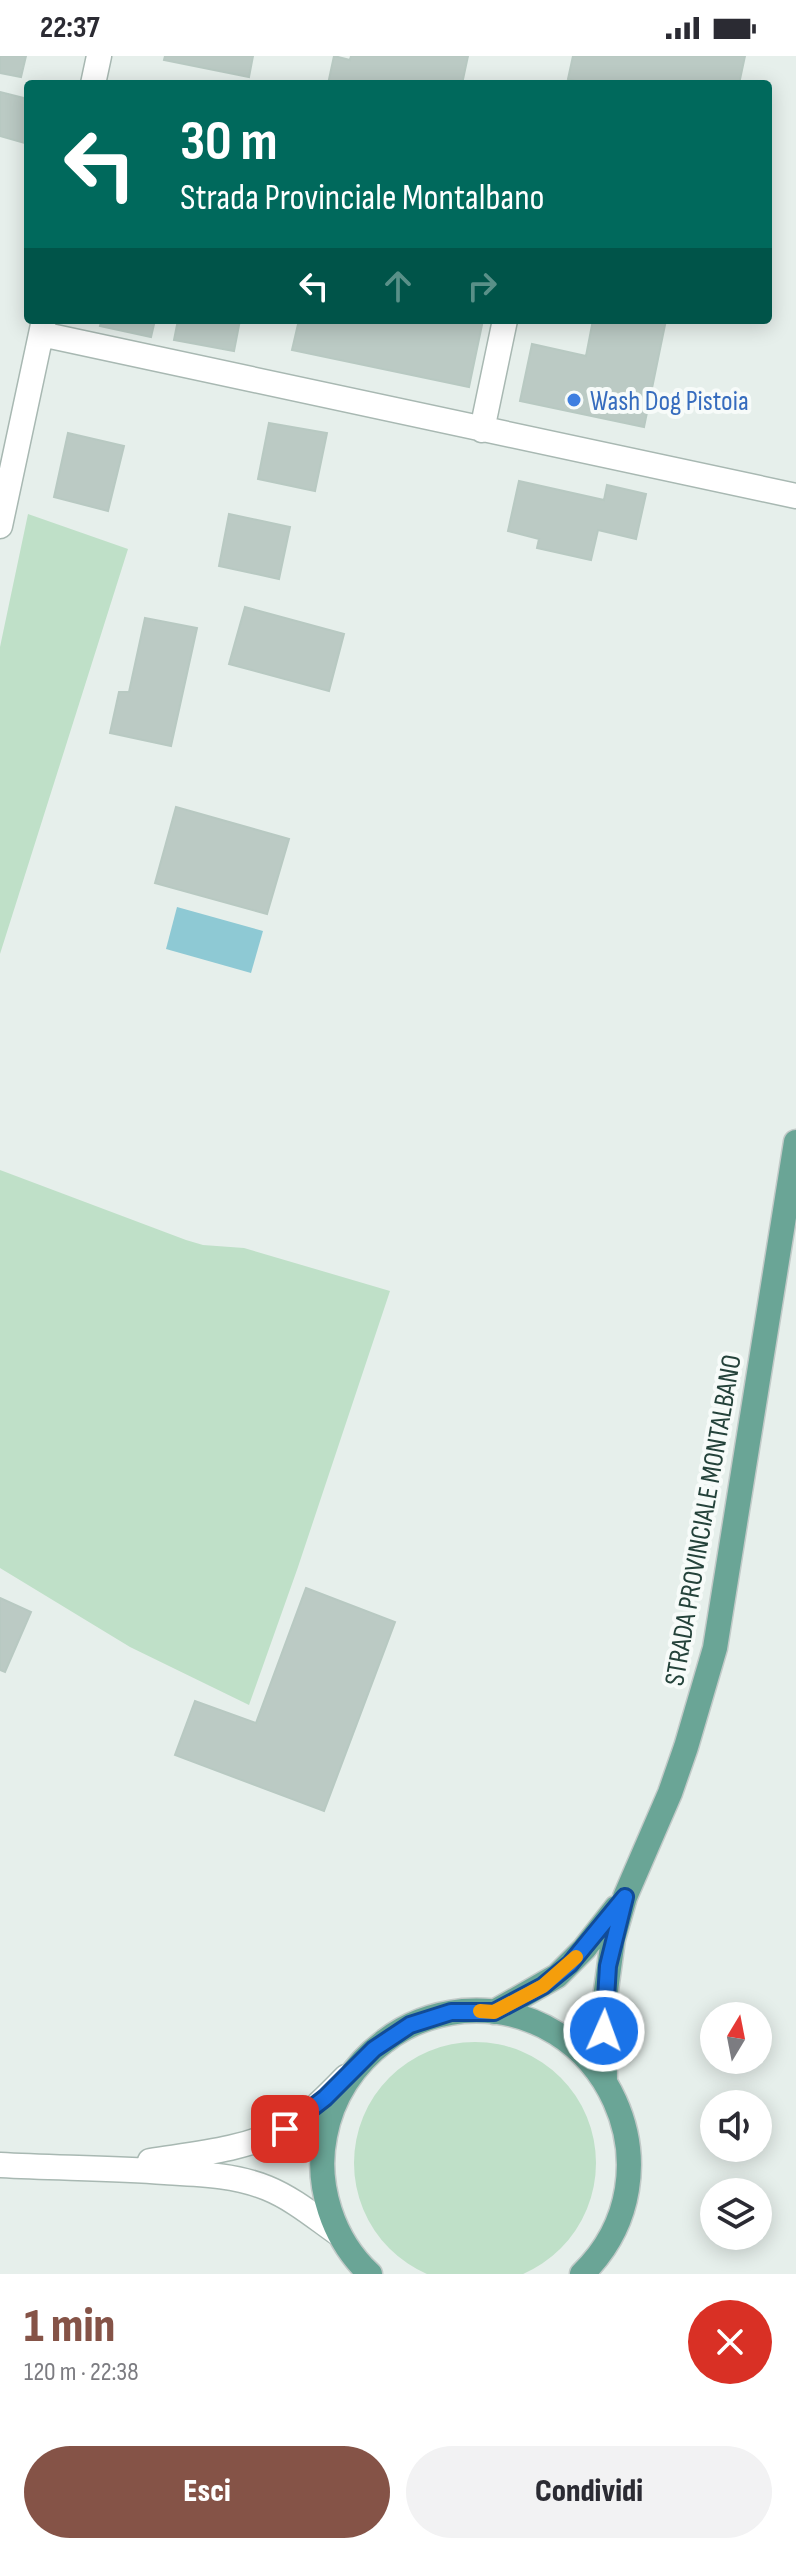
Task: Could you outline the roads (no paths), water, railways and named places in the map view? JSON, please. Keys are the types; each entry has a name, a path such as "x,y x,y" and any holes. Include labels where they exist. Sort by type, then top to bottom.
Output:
{"main road":[{"name":"STRADA PROVINCIALE MONTALBANO","path":"605,2082 606,1977 613,1939 625,1897 670,1793 715,1648 796,1142"},
{"name":"STRADA PROVINCIALE MONTALBANO","path":"494,2012 557,1976 584,1949 625,1897"},
{"name":"STRADA PROVINCIALE MONTALBANO","path":"370,2274 339,2234 324,2191 323,2146 335,2102 359,2064 391,2036 430,2017 451,2012 494,2012 520,2017 545,2027 589,2060 605,2082 624,2124 629,2155 628,2185 614,2230 582,2274"}],"street":[{"path":"94,80 99,56"},
{"path":"482,430 504,324"},
{"path":"0,526 42,327 482,430 796,496"},
{"path":"108,2168 205,2152 274,2134 316,2106 359,2064"},
{"path":"0,2165 213,2175 247,2182 284,2197 339,2234"}],"water":[{"path":"177,907 263,931 251,973 166,949"}],"place":[{"name":"Wash Dog Pistoia","path":"574,400"}]}
